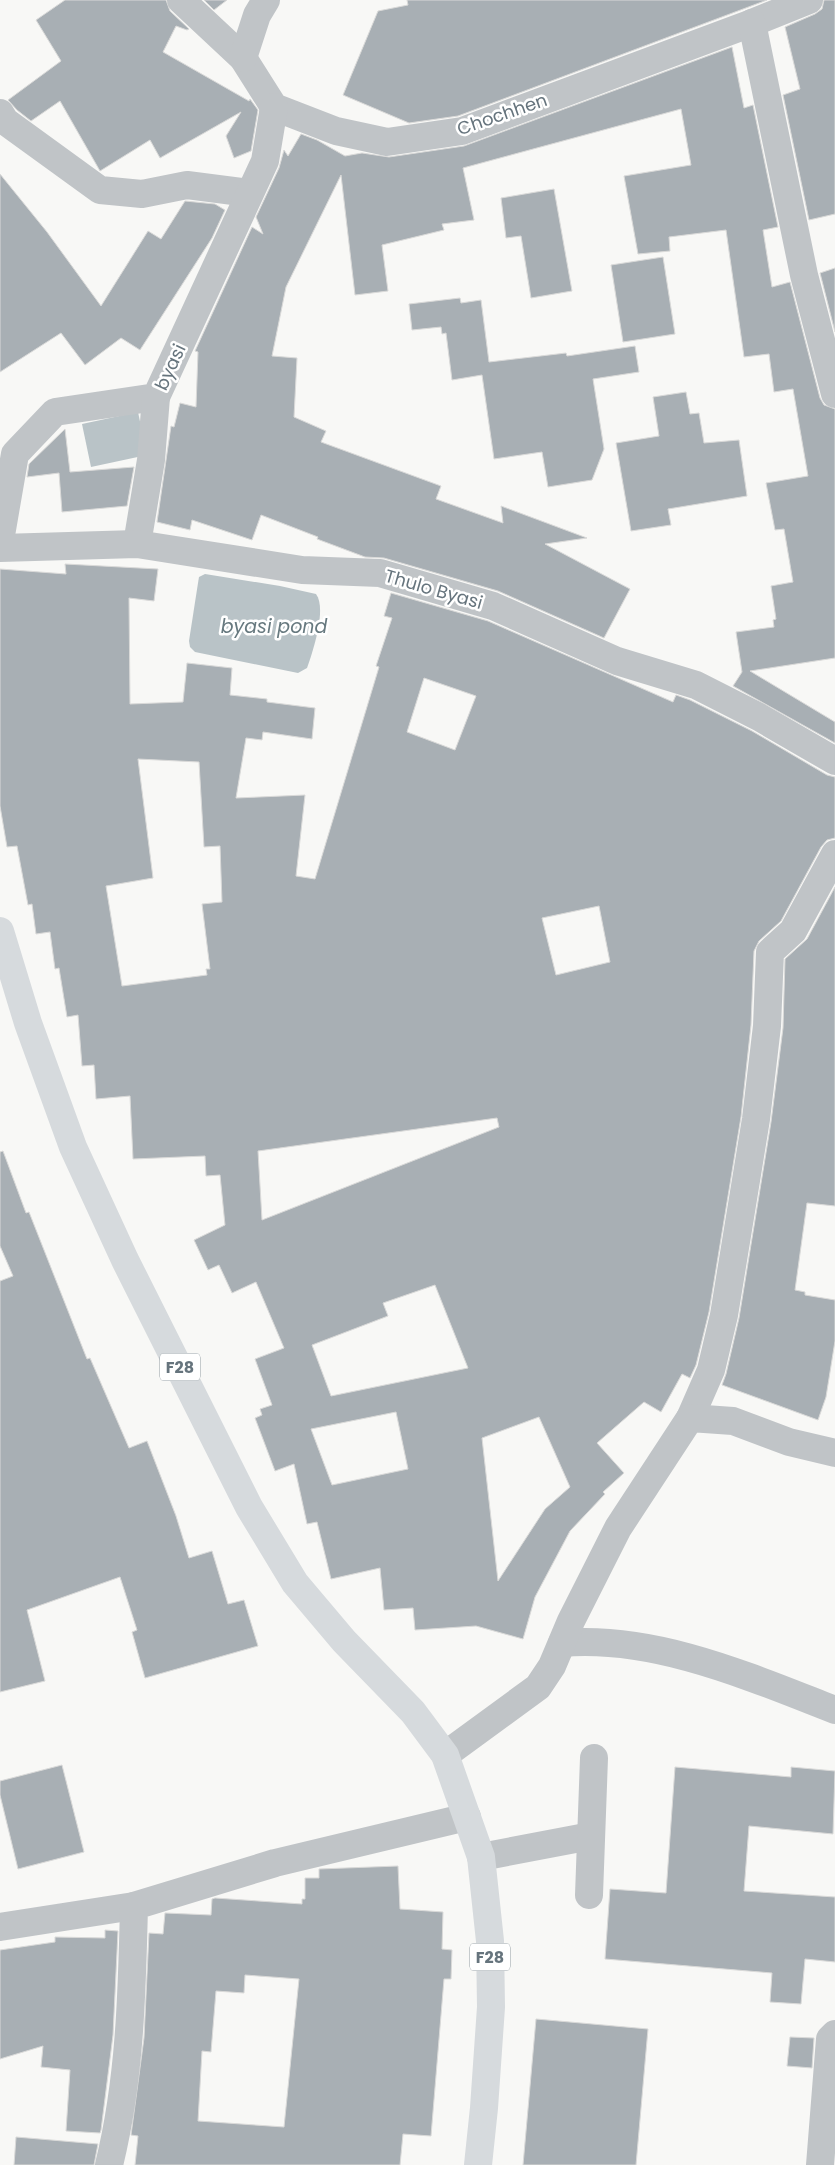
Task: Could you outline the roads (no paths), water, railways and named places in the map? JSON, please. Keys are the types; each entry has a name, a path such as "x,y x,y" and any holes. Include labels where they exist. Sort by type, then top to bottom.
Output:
{"main road":[{"name":"F28","path":"0,931 28,1023 73,1147 125,1260 249,1507 295,1583 344,1641 414,1712 445,1755 481,1857 490,1941 491,2007 478,2165"}],"street":[{"path":"181,0 243,58 274,107"},
{"path":"243,58 257,15 266,0"},
{"name":"Chochhen","path":"274,107 336,132 387,142 462,131 752,24 809,0"},
{"path":"752,24 804,275 835,394"},
{"name":"byasi","path":"0,541 15,454 54,412 156,398 265,161 274,107"},
{"path":"0,113 5,121 100,190 142,194 187,185 249,193"},
{"path":"137,544 152,460 156,398"},
{"name":"Thulo Byasi","path":"0,548 137,544 302,570 380,573 493,606 616,661 696,685 759,717 835,761"},
{"path":"445,1755 538,1687 552,1666 618,1528 690,1418 711,1370 724,1315 758,1100 767,1026 770,952 793,931 835,854"},
{"path":"690,1418 733,1421 789,1442 835,1453"},
{"path":"562,1643 620,1643 720,1665 835,1710"},
{"path":"589,1896 594,1758"},
{"path":"0,1927 134,1906 275,1862 467,1817"},
{"path":"481,1857 591,1836"},
{"path":"109,2165 126,2068 133,1970 134,1906"},
{"path":"820,2165 830,2039 835,2034"}],"water":[{"path":"138,412 147,455 91,467 82,424"},
{"name":"byasi pond","path":"205,574 316,594 319,601 320,620 307,668 298,673 195,652 190,647 189,641 199,577"}]}
